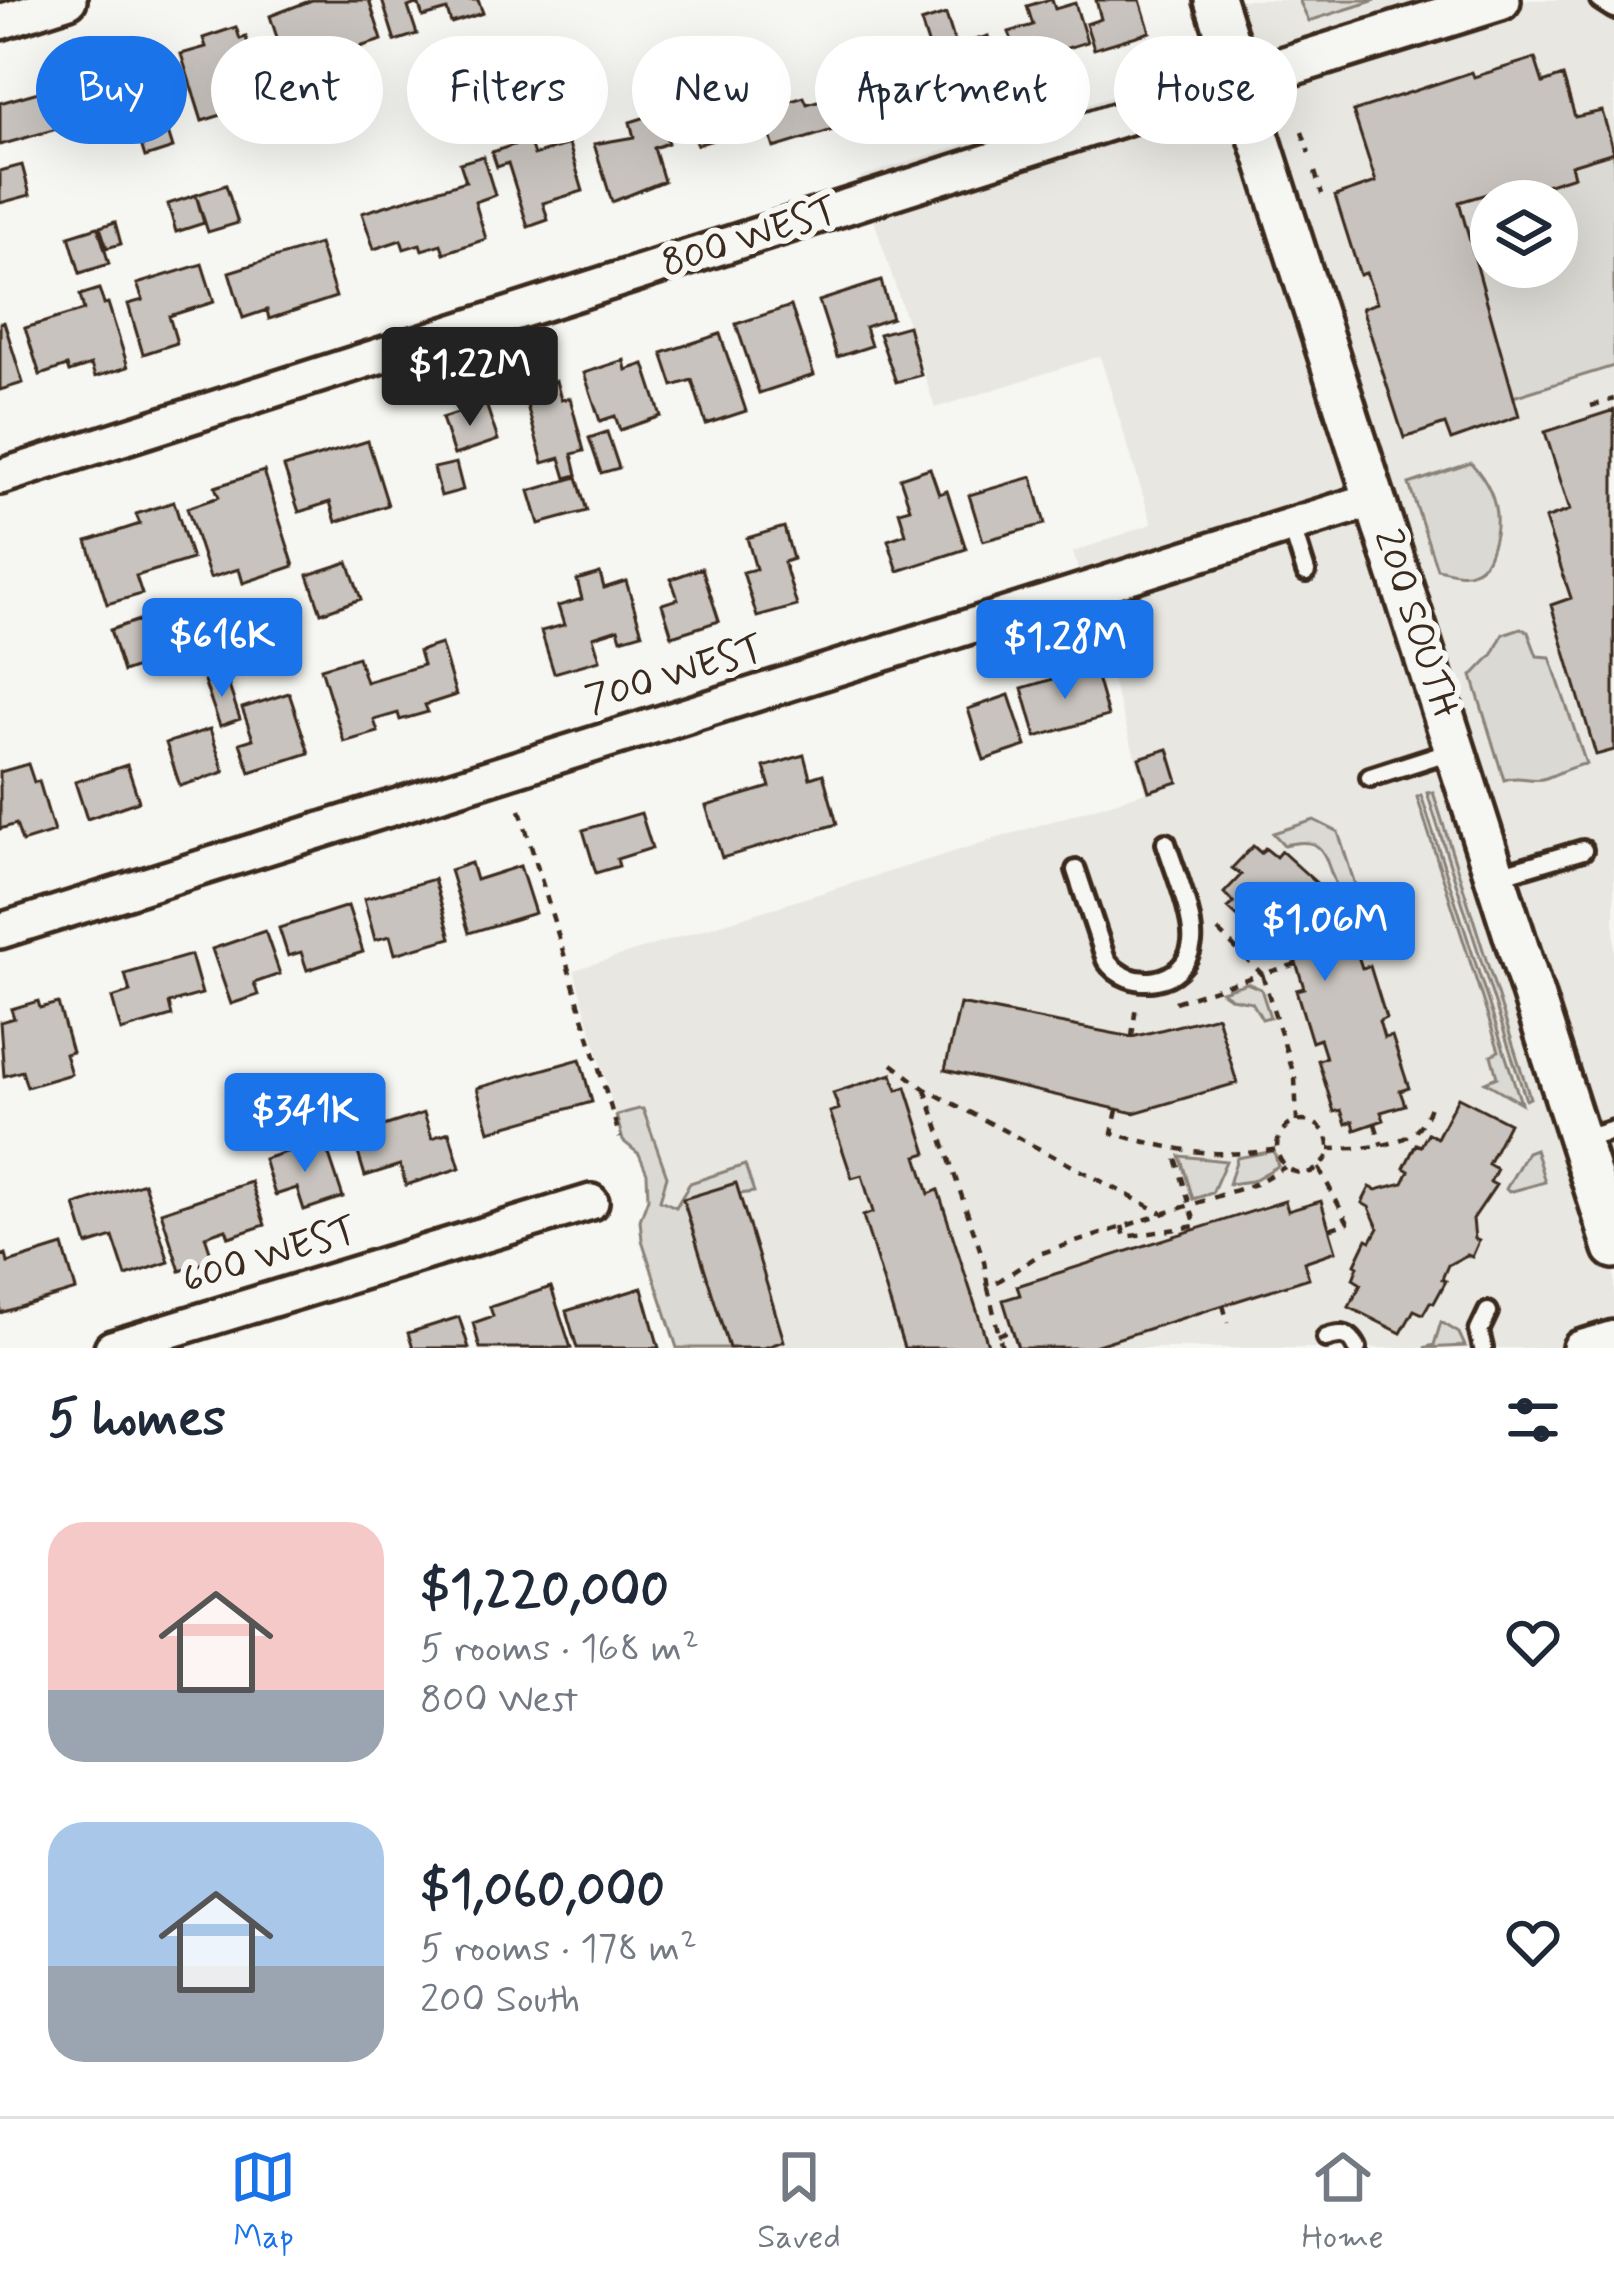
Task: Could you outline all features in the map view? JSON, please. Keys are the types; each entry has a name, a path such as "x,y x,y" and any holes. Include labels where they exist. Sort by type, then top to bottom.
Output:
{"street":[{"path":"0,22 69,0"},
{"name":"200 SOUTH","path":"1215,0 1226,36"},
{"name":"800 WEST","path":"1297,63 1500,0"},
{"name":"800 WEST","path":"0,477 1114,121"},
{"name":"200 SOUTH","path":"1260,144 1496,876 1597,1135 1614,1248"},
{"name":"700 WEST","path":"0,931 1375,499"},
{"name":"600 WEST","path":"112,1348 591,1202"},
{"path":"1580,1348 1614,1337"}],"lane":[{"path":"1600,0 1614,9"},
{"path":"1291,524 1306,572"},
{"path":"1370,777 1455,750"},
{"path":"1076,870 1113,970 1140,982 1155,982 1179,967 1192,943 1166,843"},
{"path":"1496,876 1583,850"},
{"path":"1483,1348 1478,1331 1488,1312"},
{"path":"1326,1338 1351,1337 1358,1348"}],"path":[{"path":"1302,132 1309,153"},
{"path":"1315,172 1322,194"},
{"path":"1591,406 1614,399"},
{"path":"520,810 620,1138"},
{"path":"1218,931 1262,974 1295,1078 1297,1122"},
{"path":"1175,1003 1296,964"},
{"path":"1132,1037 1136,1005"},
{"path":"892,1064 925,1089 1162,1213"},
{"path":"925,1089 983,1261 1002,1348"},
{"path":"1329,1149 1382,1146 1421,1127 1431,1103"},
{"path":"1117,1110 1112,1133 1174,1151 1230,1156 1277,1149"},
{"path":"1297,1122 1320,1127 1329,1149 1319,1168 1302,1173 1285,1167 1277,1149 1283,1131 1297,1122"},
{"path":"1375,1124 1382,1146"},
{"path":"1122,1226 1125,1237 1197,1228 1174,1151"},
{"path":"988,1288 1042,1253 1255,1184 1285,1167"},
{"path":"1319,1168 1348,1223 1329,1229"},
{"path":"1223,1305 1228,1323"},
{"path":"998,1335 1012,1330"}],"shaded area":[{"path":"1190,0 1614,0 1614,1348 677,1348 642,1240 647,1173 639,1154 623,1141 574,970 1146,792 1073,552 1152,524 1100,356 935,408 860,177 963,144 1090,144 1090,103 1114,96 1114,144 1297,144 1297,36 1201,36"},
{"path":"1299,0 1376,0 1309,21"},
{"path":"1614,152 1614,366 1513,397 1483,288 1578,288 1578,180 1540,180"},
{"path":"1470,199 1470,242 1459,202"},
{"path":"1471,463 1494,503 1491,549 1483,565 1470,573 1437,569 1409,484"},
{"path":"1521,628 1528,632 1537,656 1550,657 1586,764 1541,779 1504,780 1472,676 1493,654 1503,634"},
{"path":"1433,792 1530,1098 1526,1100 1427,793"},
{"path":"1421,795 1521,1103 1485,1082 1497,1077 1491,1055 1499,1051 1417,797"},
{"path":"1314,820 1338,832 1358,894 1338,889 1317,846 1284,845 1273,833"},
{"path":"1247,983 1261,989 1270,1017 1262,1019 1252,1002 1221,991"},
{"path":"643,1109 667,1176 660,1200 676,1207 690,1183 745,1165 754,1192 739,1194 735,1183 683,1200 731,1348 677,1348 642,1240 647,1173 639,1154 623,1141 616,1115"},
{"path":"1535,1149 1545,1182 1509,1192 1506,1189 1527,1152"},
{"path":"1274,1151 1278,1166 1252,1181 1229,1184 1237,1158"},
{"path":"1180,1156 1226,1161 1212,1193 1193,1199"},
{"path":"1441,1322 1459,1333 1465,1346 1424,1348 1434,1345"}],"building":[{"path":"312,0 369,0 381,36 277,36 270,16"},
{"path":"382,0 478,0 483,13 451,23 447,10 423,17 418,3 408,7 417,34 395,41"},
{"path":"1052,0 1055,9 1075,3 1085,36 1010,36 1009,32 1033,25 1027,6"},
{"path":"1096,0 1140,0 1150,32 1114,36 1114,43 1094,49 1086,24 1101,19"},
{"path":"946,14 953,36 926,36 921,22"},
{"path":"236,27 239,36 211,36 211,118 202,121 187,73 187,52 206,47 203,38"},
{"path":"1535,58 1543,83 1563,76 1575,117 1602,111 1614,152 1571,165 1574,176 1562,180 1470,180 1470,199 1459,202 1470,241 1470,288 1483,288 1519,416 1451,440 1445,424 1404,438 1362,308 1377,303 1366,273 1360,275 1335,196 1376,182 1353,111 1472,72 1474,77"},
{"path":"36,93 36,135 0,145 0,103"},
{"path":"804,97 807,104 815,102 815,135 791,143 791,101"},
{"path":"632,137 632,144 665,144 654,148 664,181 612,202 594,144"},
{"path":"141,144 172,144 173,148 145,157"},
{"path":"530,144 534,155 569,144 583,191 543,203 548,220 528,227 508,163 497,167 492,152"},
{"path":"483,156 495,195 475,202 486,239 444,253 441,244 404,249 401,240 374,249 362,213 466,181 460,163"},
{"path":"22,165 30,195 0,203 0,171"},
{"path":"226,185 238,223 208,232 196,195"},
{"path":"196,195 204,223 176,232 168,204"},
{"path":"115,222 121,244 107,248 100,227"},
{"path":"98,227 109,264 80,273 69,236"},
{"path":"319,244 336,297 269,319 267,310 243,318 229,272"},
{"path":"202,264 214,302 169,316 177,343 143,354 128,304 143,300 137,284"},
{"path":"881,281 892,318 865,327 871,346 837,357 819,301"},
{"path":"99,289 128,367 95,377 91,365 69,372 67,366 40,375 25,328 84,310 80,295"},
{"path":"791,306 814,375 759,393 736,324"},
{"path":"4,322 23,383 0,390 0,323"},
{"path":"908,326 921,375 896,382 879,334"},
{"path":"720,334 746,411 706,424 692,380 673,386 662,353"},
{"path":"624,360 626,370 644,364 661,416 620,430 615,416 600,421 584,373"},
{"path":"556,381 561,400 570,398 584,451 572,454 577,475 566,478 560,458 543,463 523,391"},
{"path":"486,404 498,440 454,455 442,418"},
{"path":"1614,410 1614,750 1596,755 1551,605 1571,598 1545,519 1570,510 1545,432"},
{"path":"607,432 619,468 601,473 589,438"},
{"path":"368,441 388,505 336,522 330,502 299,512 284,467"},
{"path":"456,463 463,490 441,496 434,468"},
{"path":"930,468 939,494 947,491 966,549 898,571 888,540 906,534 899,511 910,508 900,478"},
{"path":"264,471 294,566 243,583 239,569 210,578 187,508 219,497 215,487"},
{"path":"577,477 587,511 539,524 529,491"},
{"path":"1032,477 1045,524 983,541 969,495"},
{"path":"174,502 192,559 136,576 142,594 107,604 87,541 140,524 136,514"},
{"path":"784,527 793,559 784,562 797,606 757,617 743,572 756,569 747,538"},
{"path":"348,562 361,599 321,613 308,575"},
{"path":"702,568 719,621 672,636 662,604 678,599 671,579"},
{"path":"600,573 604,588 626,581 642,633 621,639 618,629 593,637 600,660 554,673 541,631 564,625 558,606 582,599 577,580"},
{"path":"139,620 152,662 123,672 110,630"},
{"path":"441,644 456,695 425,705 428,712 400,720 398,713 374,720 378,732 344,742 321,668 358,657 366,682 423,665 419,651"},
{"path":"1094,667 1108,716 1036,737 1022,688"},
{"path":"225,674 240,719 220,726 204,681"},
{"path":"289,693 309,753 250,772 240,743 253,739 242,708"},
{"path":"1009,695 1026,746 984,760 968,709"},
{"path":"210,729 224,772 180,786 166,743"},
{"path":"1168,749 1178,782 1149,791 1139,758"},
{"path":"804,755 810,778 823,774 837,824 722,858 706,806 770,787 764,767"},
{"path":"28,764 34,782 39,781 54,832 22,842 16,824 0,829 0,772"},
{"path":"127,765 139,801 87,819 75,782"},
{"path":"641,813 652,848 617,859 619,866 596,873 583,830"},
{"path":"1253,846 1276,857 1281,851 1322,888 1316,894 1350,929 1355,927 1360,943 1354,944 1362,968 1370,966 1386,1018 1379,1021 1384,1038 1392,1036 1409,1088 1400,1091 1405,1105 1381,1112 1384,1120 1355,1130 1353,1121 1346,1124 1341,1110 1334,1112 1318,1060 1326,1058 1320,1039 1312,1042 1296,990 1304,988 1294,956 1273,940 1269,945 1228,908 1234,903 1224,893 1241,875 1232,868"},
{"path":"471,863 476,880 520,866 535,913 469,933 450,870"},
{"path":"434,879 451,938 395,954 390,936 375,940 364,899"},
{"path":"348,906 363,952 307,970 301,952 288,956 279,928"},
{"path":"265,931 280,974 254,983 258,995 231,1004 212,949"},
{"path":"191,955 202,994 169,1003 172,1016 121,1031 112,998 130,992 125,974"},
{"path":"38,1001 40,1008 58,1003 72,1052 65,1054 71,1074 27,1087 22,1071 4,1076 0,1022 14,1018 11,1009"},
{"path":"960,1004 1132,1037 1217,1016 1237,1083 1134,1113 945,1070"},
{"path":"580,1059 592,1102 489,1131 477,1088"},
{"path":"892,1074 897,1090 906,1087 927,1153 917,1156 929,1194 938,1190 989,1348 904,1348 863,1216 873,1212 862,1175 852,1178 830,1112 839,1109 833,1093"},
{"path":"1458,1097 1509,1123 1488,1164 1497,1169 1490,1182 1496,1185 1473,1219 1479,1241 1472,1257 1448,1265 1442,1279 1446,1281 1434,1303 1423,1314 1414,1310 1401,1333 1349,1307 1361,1284 1353,1279 1355,1264 1378,1228 1369,1207 1362,1203 1370,1187 1376,1190 1403,1183 1409,1171 1404,1168 1416,1144 1421,1146 1428,1133 1437,1138"},
{"path":"424,1113 432,1138 449,1132 460,1168 406,1185 400,1165 365,1176 353,1136"},
{"path":"324,1140 343,1197 304,1210 297,1188 275,1195 264,1159"},
{"path":"251,1182 265,1225 229,1237 226,1229 205,1236 213,1260 180,1271 161,1212"},
{"path":"144,1183 169,1262 126,1276 113,1237 87,1245 75,1205"},
{"path":"736,1183 784,1341 764,1348 729,1348 683,1199"},
{"path":"1285,1201 1288,1211 1321,1201 1336,1251 1304,1262 1309,1278 1088,1348 1018,1348 1003,1300 1020,1295 1017,1286"},
{"path":"63,1246 76,1290 0,1313 0,1256 6,1254 8,1263"},
{"path":"551,1287 571,1348 480,1348 473,1323 493,1316 490,1307"},
{"path":"642,1288 659,1348 577,1348 566,1311"},
{"path":"459,1317 469,1348 413,1348 408,1333"}]}
